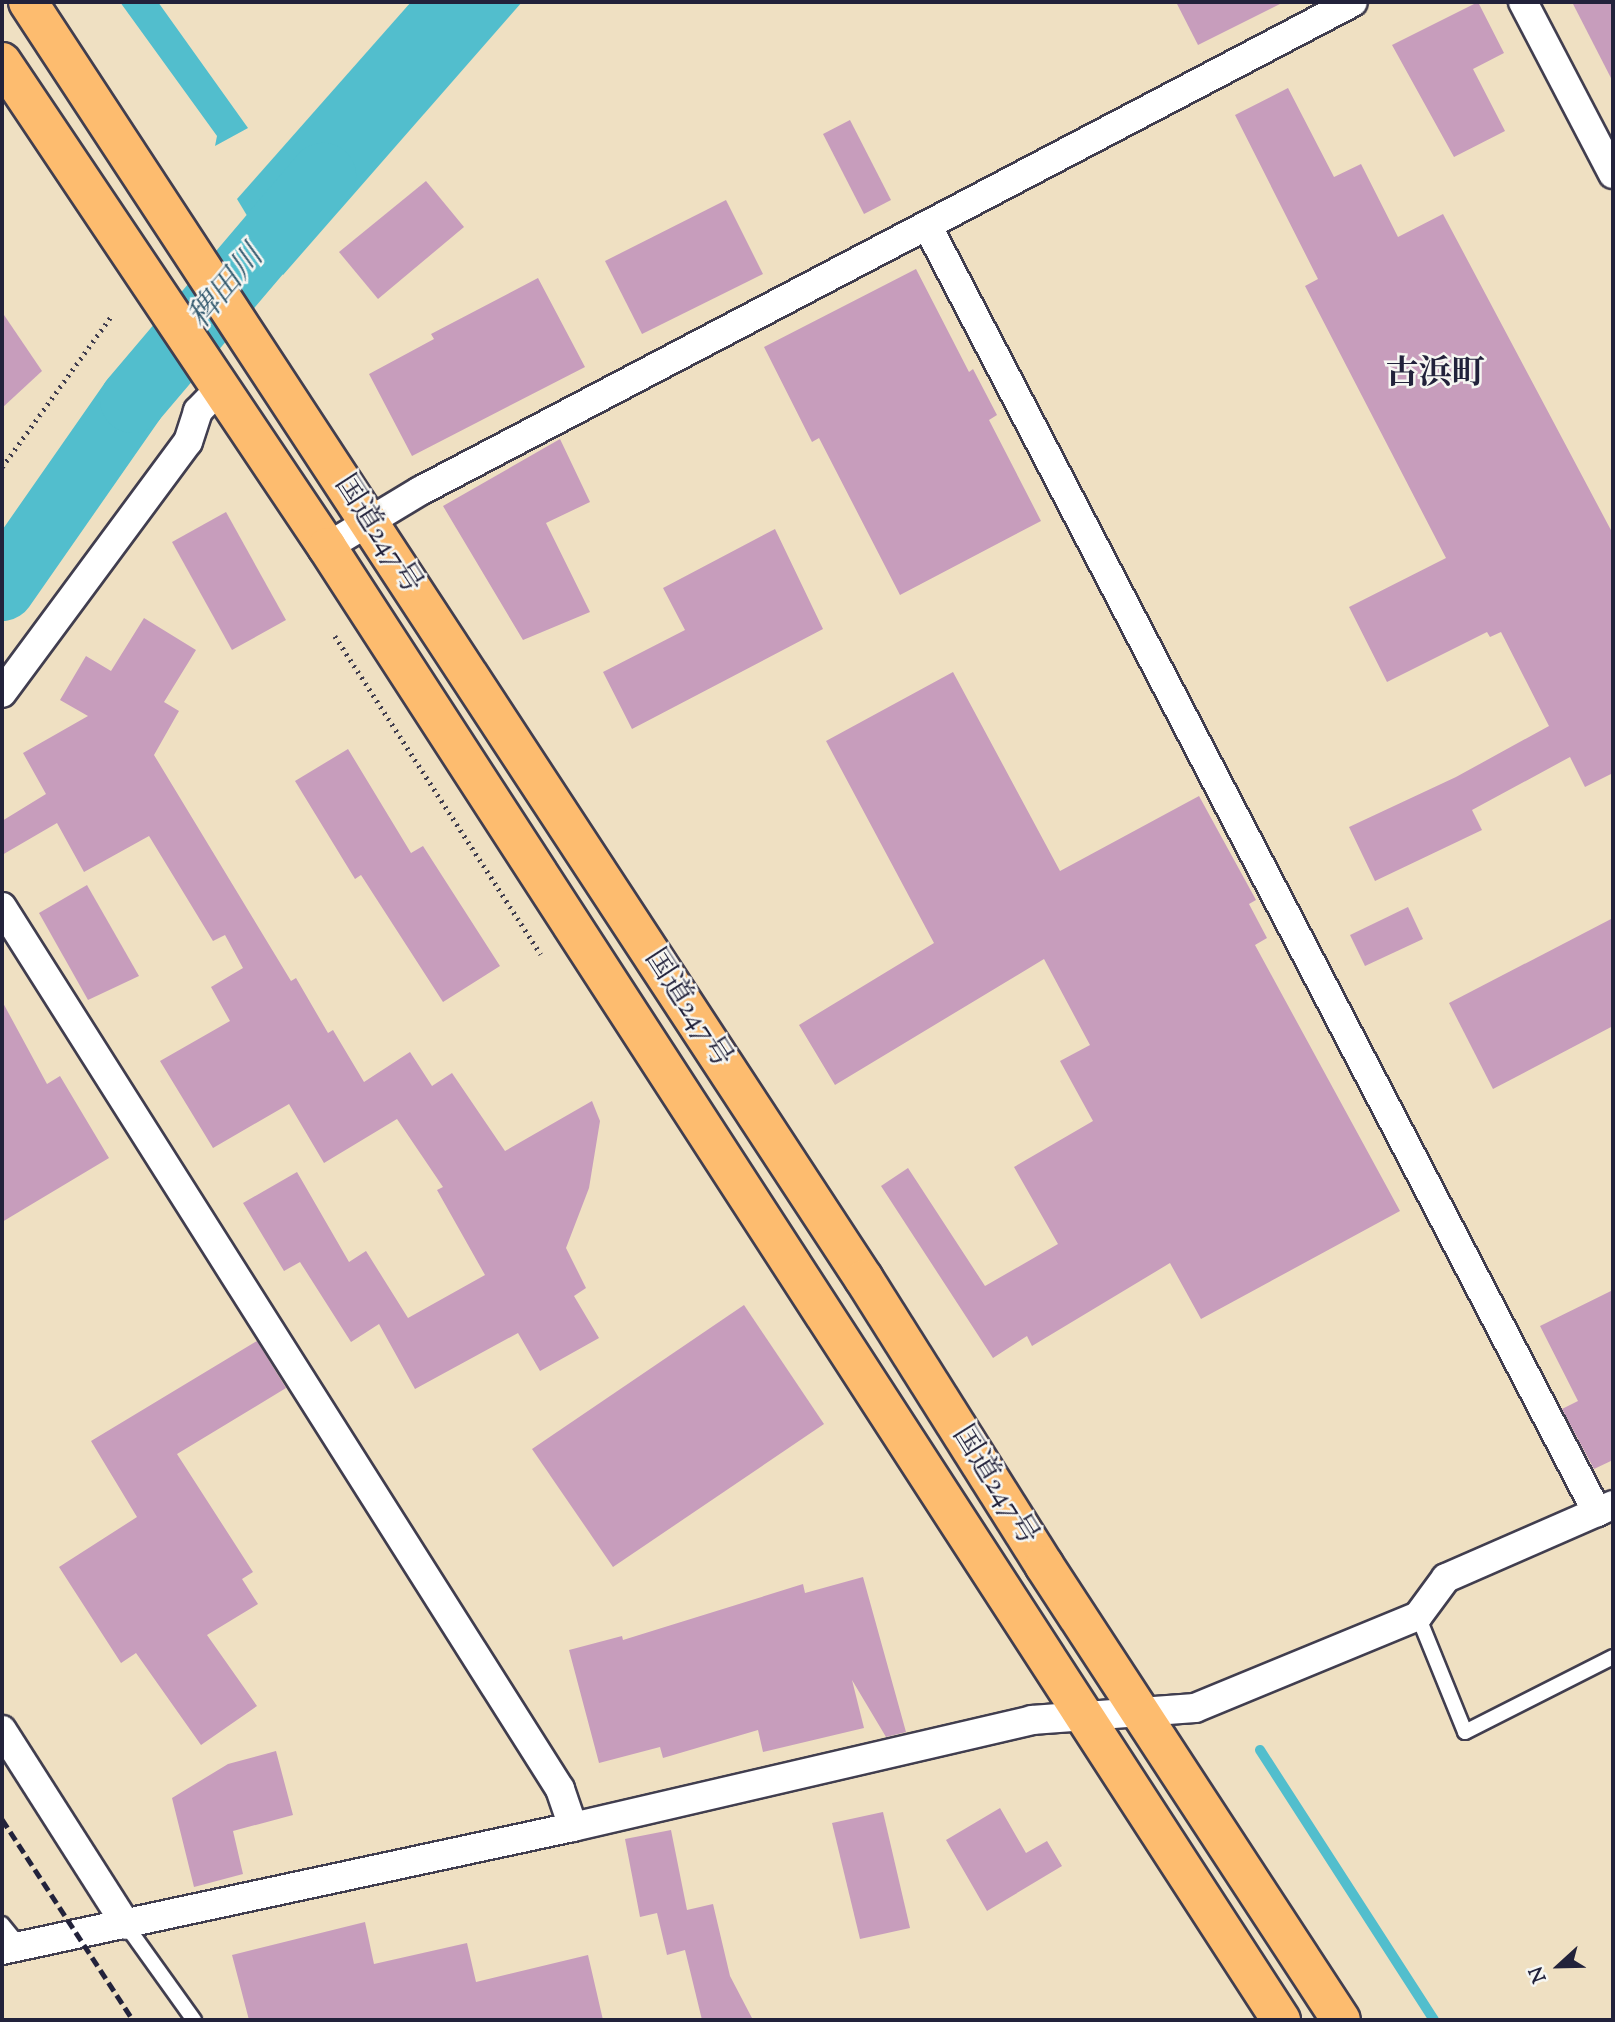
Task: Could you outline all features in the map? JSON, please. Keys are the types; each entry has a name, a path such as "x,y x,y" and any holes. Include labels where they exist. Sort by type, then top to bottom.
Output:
{"highway":[{"name":"国道247号","path":"27,2 183,236 1341,2020"},
{"name":"国道247号","path":"8,82 147,277 327,547 1080,1714 1281,2020"}],"street":[{"path":"327,547 366,520 1353,2"},
{"path":"1523,2 1613,174"},
{"path":"11,1948 573,1827 1031,1720 1080,1714 1195,1708 1418,1615 1446,1577 1605,1509 928,227"},
{"path":"2,692 188,442 198,411 218,382"},
{"path":"2,907 560,1789 573,1827"},
{"path":"2,1730 126,1925"}],"lane":[{"path":"1418,1615 1465,1732 1613,1657"},
{"path":"2,1924 11,1948"},
{"path":"126,1925 194,2020"}],"path":[{"path":"2,467 113,315"}],"water":[{"path":"120,2 158,2 248,128 215,146 217,136"},
{"path":"411,2 522,2 283,275 237,199"}],"building":[{"path":"1176,2 1284,2 1198,45"},
{"path":"1478,2 1504,53 1473,69 1505,131 1454,157 1392,45"},
{"path":"1572,2 1613,2 1613,82"},
{"path":"1288,88 1334,177 1361,164 1398,237 1443,214 1613,534 1613,773 1585,787 1570,757 1472,810 1482,830 1375,881 1349,827 1456,777 1549,726 1501,632 1490,637 1487,632 1387,682 1349,607 1446,558 1305,286 1318,279 1235,115"},
{"path":"850,120 891,200 864,214 823,134"},
{"path":"426,181 464,227 378,299 339,252"},
{"path":"726,200 763,274 642,334 605,261"},
{"path":"916,269 969,372 973,369 997,415 989,420 1041,521 900,595 819,438 812,442 764,347"},
{"path":"538,278 585,367 412,456 369,374 434,339 431,334"},
{"path":"2,312 42,371 2,408"},
{"path":"560,439 590,502 546,523 590,612 523,640 443,506"},
{"path":"226,512 286,620 232,650 172,542"},
{"path":"775,529 823,629 632,729 603,672 685,630 663,588"},
{"path":"144,618 196,650 164,702 179,711 154,755 291,981 296,978 328,1033 333,1030 364,1082 410,1052 432,1086 452,1073 505,1151 592,1101 600,1121 589,1188 566,1248 586,1288 574,1296 599,1338 540,1371 518,1333 415,1389 379,1324 351,1342 300,1262 284,1271 243,1203 297,1172 349,1262 366,1251 408,1318 485,1275 437,1190 443,1187 397,1119 324,1163 289,1104 213,1148 160,1061 230,1021 211,987 243,968 225,935 213,941 149,836 84,872 57,823 2,855 2,821 46,794 23,753 88,716 60,700 86,656 111,671"},
{"path":"953,672 1060,871 1199,796 1256,900 1249,904 1267,938 1255,945 1400,1211 1201,1319 1170,1263 1032,1346 1027,1336 993,1358 881,1186 908,1168 985,1286 1058,1244 1014,1167 1093,1121 1060,1061 1090,1045 1044,959 835,1085 799,1025 934,943 826,741"},
{"path":"348,749 411,853 423,846 500,966 443,1002 361,875 355,879 295,781"},
{"path":"87,885 139,976 88,1000 39,913"},
{"path":"1408,907 1423,939 1365,966 1350,935"},
{"path":"1613,918 1613,1026 1493,1089 1449,1003"},
{"path":"2,1001 47,1084 60,1076 109,1158 2,1222"},
{"path":"1613,1290 1613,1460 1594,1469 1562,1409 1578,1401 1540,1326"},
{"path":"744,1305 824,1424 613,1567 532,1449"},
{"path":"257,1341 286,1388 177,1454 253,1572 242,1579 258,1604 207,1635 257,1706 201,1745 136,1653 121,1663 59,1567 137,1517 91,1441"},
{"path":"863,1577 906,1732 886,1737 852,1680 864,1728 763,1752 758,1730 663,1758 660,1747 599,1763 569,1650 622,1636 623,1640 803,1584 805,1593"},
{"path":"276,1751 293,1815 233,1831 243,1874 194,1887 172,1798 228,1764"},
{"path":"1000,1808 1026,1853 1047,1841 1062,1866 987,1911 946,1840"},
{"path":"883,1812 910,1928 860,1939 832,1823"},
{"path":"671,1830 687,1910 713,1904 730,1976 753,2020 702,2020 685,1950 667,1955 657,1913 640,1917 625,1839"},
{"path":"365,1922 374,1964 467,1943 476,1982 588,1955 603,2020 249,2020 232,1955"}],"waterway":[{"name":"稗田川","path":"2,588 133,400 323,176"},
{"path":"1260,1750 1434,2020"}],"railway":[{"path":"2,1819 133,2020"}],"district":[{"name":"古浜町","path":"1435,376"}]}
